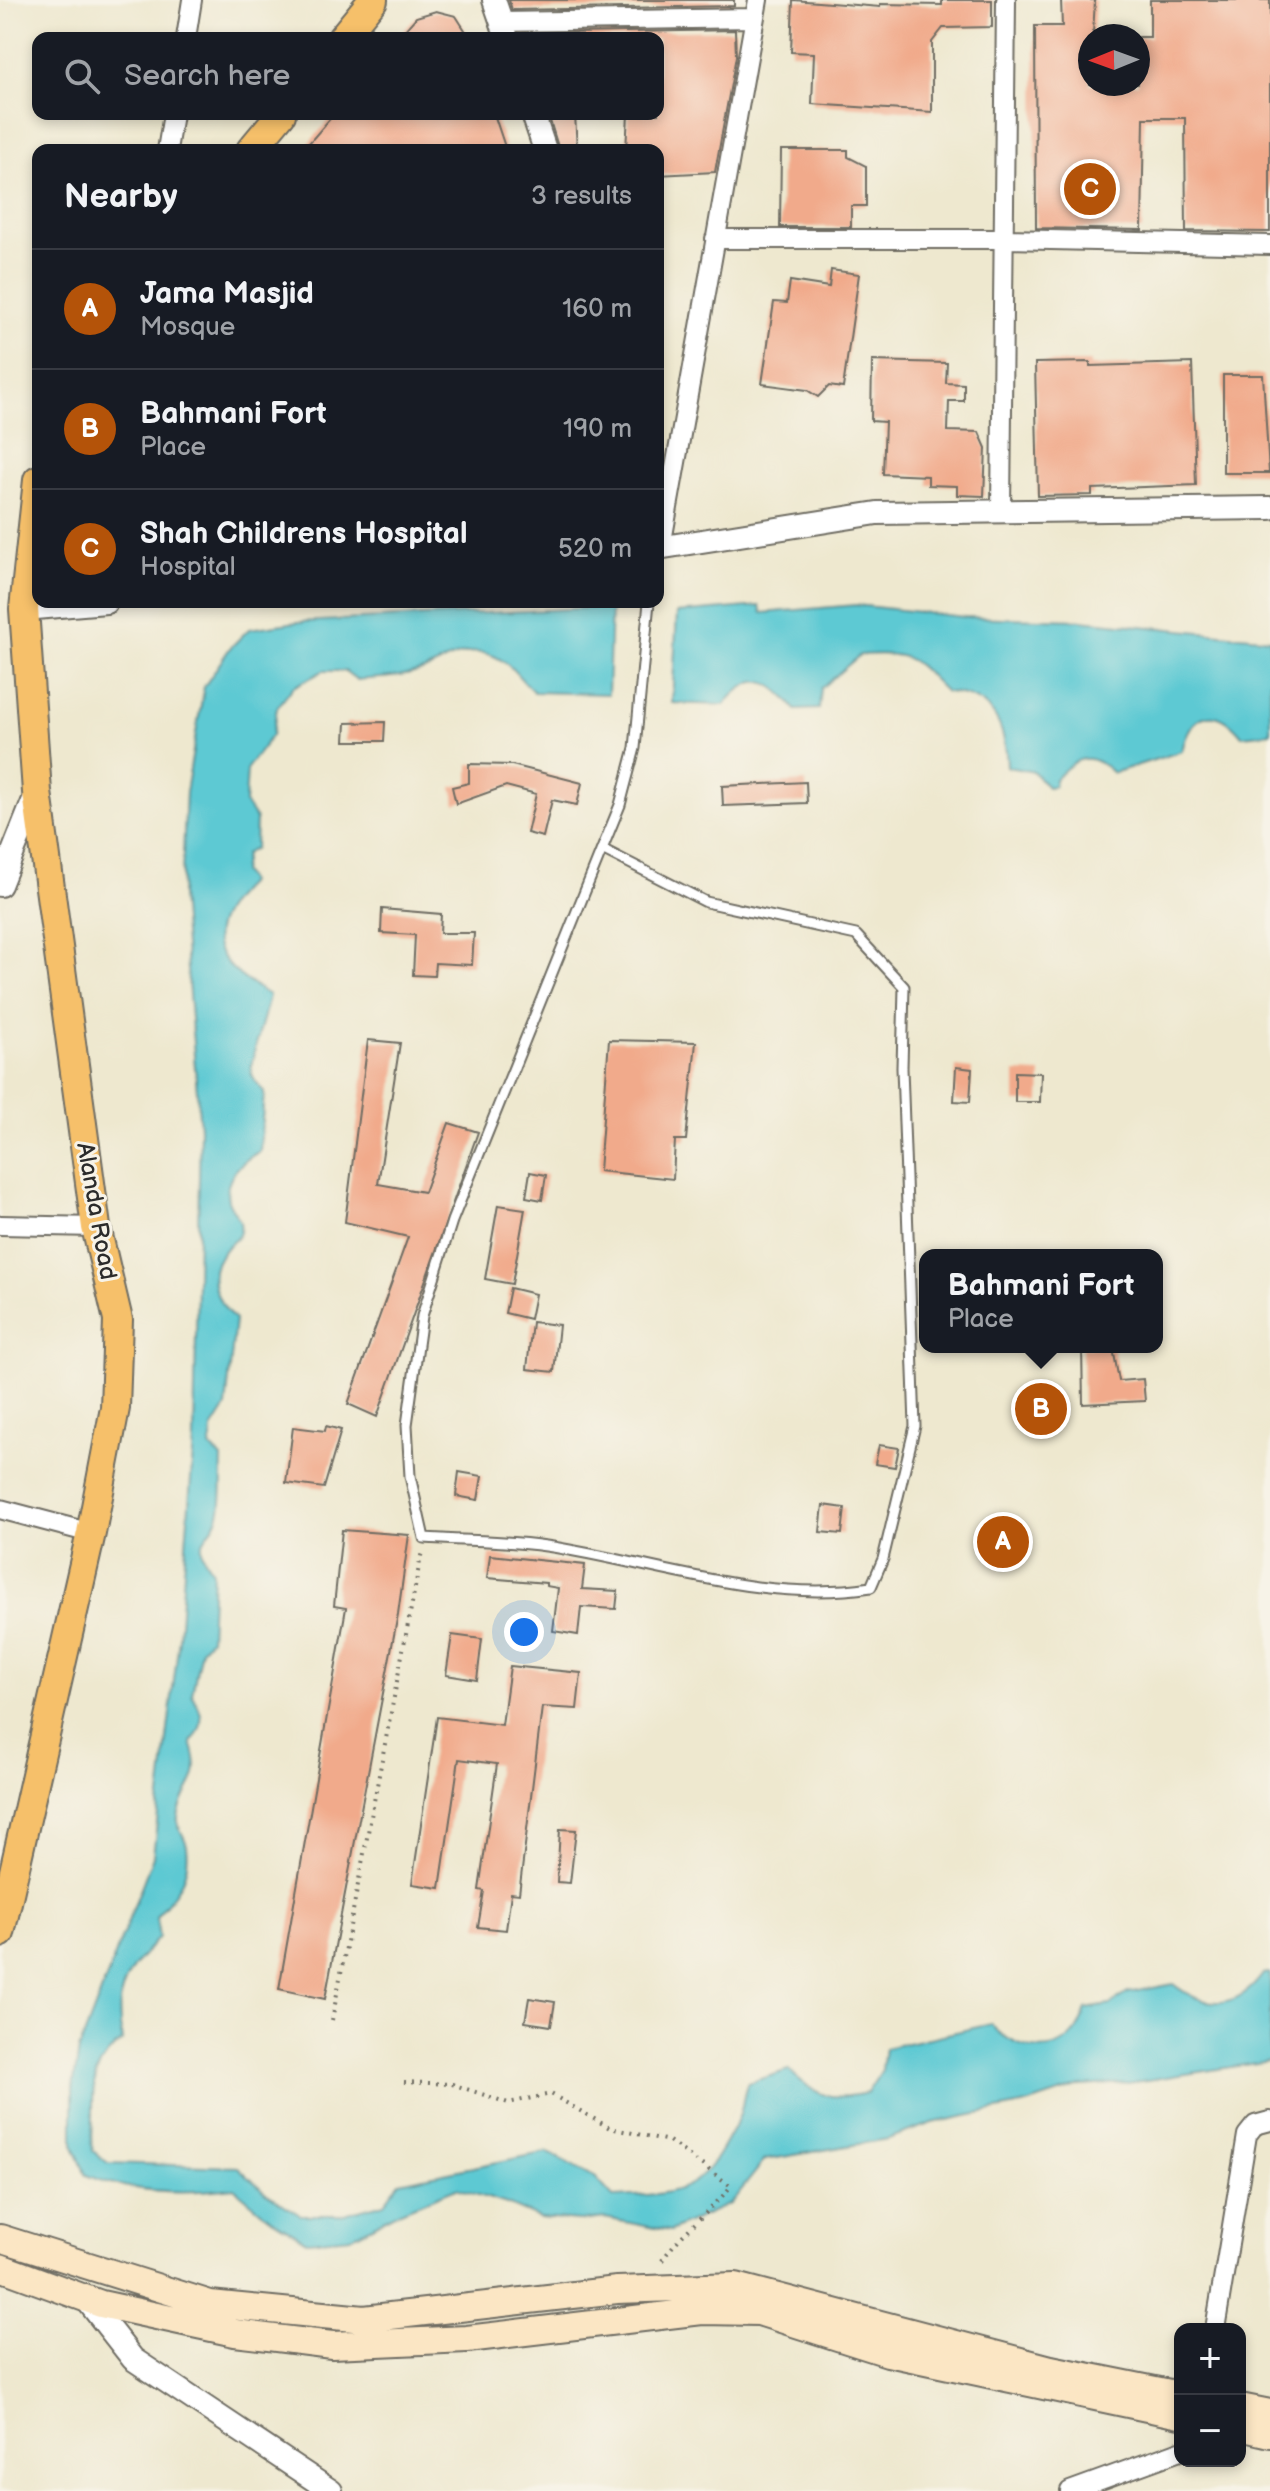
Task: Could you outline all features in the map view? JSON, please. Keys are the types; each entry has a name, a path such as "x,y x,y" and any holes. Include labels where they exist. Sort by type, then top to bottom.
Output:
{"main road":[{"path":"347,32 373,0"},
{"path":"256,144 276,120"},
{"name":"Alanda Road","path":"0,1933 91,1533 115,1408 118,1320 96,1227 37,792 24,609 32,535"},
{"path":"0,2238 210,2304 364,2319 617,2290 736,2286 1051,2369 1174,2394"},
{"path":"0,2267 86,2299 235,2333 365,2346 467,2339 702,2311 759,2312 888,2353 1174,2414"},
{"path":"1246,2421 1270,2413"},
{"path":"1246,2425 1270,2434"}],"street":[{"path":"187,32 192,0"},
{"path":"494,0 504,30 756,9 664,517"},
{"path":"1001,511 1006,0"},
{"path":"168,144 172,120"},
{"path":"535,120 543,144"},
{"path":"715,239 1004,239 1270,245"},
{"path":"664,543 877,513 1270,508"},
{"path":"24,609 36,608"},
{"path":"0,885 37,792"},
{"path":"0,1225 96,1227"},
{"path":"0,1509 91,1533"},
{"path":"1216,2323 1247,2135 1255,2125 1270,2121"},
{"path":"86,2299 133,2359 331,2491"},
{"path":"1070,2491 1174,2453"}],"lane":[{"path":"602,849 706,902 856,935 904,987 902,1068 916,1385 915,1426 883,1559 871,1587 844,1592 777,1588 690,1576 545,1545 424,1538 410,1476 407,1425 422,1316 452,1221 602,849 620,805 635,748 648,608"}],"path":[{"path":"332,2020 424,1538"},
{"path":"404,2082 452,2084 508,2103 551,2094 610,2128 669,2141 701,2161 731,2186 709,2214 671,2244 660,2264"}],"water":[{"path":"856,605 964,617 1080,620 1270,639 1270,733 1242,736 1223,719 1206,716 1192,727 1182,751 1113,773 1097,761 1083,759 1063,771 1055,779 1054,786 1047,787 1034,772 1007,767 1004,738 993,714 985,706 962,694 946,692 917,664 901,656 860,655 821,688 819,709 796,710 778,690 761,682 744,686 724,705 672,703 677,613 760,606 762,613"},
{"path":"611,608 608,694 534,692 504,662 480,652 470,652 423,670 393,677 357,680 345,671 323,671 293,687 277,708 272,735 247,768 245,803 256,819 255,848 245,854 242,872 249,882 232,900 222,917 217,931 217,945 234,971 269,995 251,1070 264,1092 260,1151 241,1164 228,1184 228,1200 239,1220 239,1235 219,1257 213,1276 217,1295 235,1320 226,1407 212,1429 210,1447 222,1458 221,1497 217,1520 202,1544 205,1560 213,1571 210,1639 201,1649 192,1694 201,1718 199,1730 191,1742 195,1775 178,1817 188,1857 180,1885 156,1917 159,1937 137,1962 124,1984 119,2008 122,2041 100,2065 93,2091 93,2151 108,2163 238,2167 266,2193 300,2215 341,2215 384,2203 400,2182 547,2152 595,2177 613,2197 660,2194 691,2184 714,2161 738,2119 748,2083 789,2070 807,2086 824,2095 843,2097 867,2093 882,2070 885,2048 991,2024 1020,2045 1044,2049 1066,2041 1080,2024 1086,2009 1110,2005 1128,1993 1173,1984 1197,1998 1221,2002 1243,1994 1263,1974 1270,1973 1270,2061 1128,2083 1080,2086 1027,2104 932,2123 888,2139 765,2160 730,2204 670,2231 605,2218 580,2221 539,2218 456,2188 398,2212 351,2237 307,2241 267,2216 234,2188 159,2191 122,2186 86,2175 73,2144 73,2087 79,2050 153,1856 179,1638 194,1439 200,1128 181,896 186,792 204,687 230,648 249,629 297,622"}],"building":[{"path":"509,0 734,0 734,6 512,10"},
{"path":"793,0 880,7 880,4 942,5 942,0 992,0 992,27 943,28 932,42 932,112 812,104 814,53 791,52"},
{"path":"1061,0 1095,0 1094,24 1078,24 1078,96 1150,96 1150,0 1270,0 1270,232 1186,231 1185,118 1144,118 1142,230 1036,228 1035,26 1062,26"},
{"path":"436,11 456,16 466,32 403,32 416,17"},
{"path":"735,30 736,56 715,172 664,175 664,144 626,144 628,120 664,120 664,32 628,32"},
{"path":"329,120 496,120 504,144 308,144"},
{"path":"550,120 575,120 577,144 557,144"},
{"path":"781,150 848,150 848,157 866,166 866,206 851,206 851,227 780,227"},
{"path":"831,270 859,274 843,388 829,386 818,397 807,390 762,384 774,302 787,303 790,281 829,287"},
{"path":"872,361 947,363 946,383 964,384 964,401 949,401 948,431 979,432 986,448 984,496 957,495 957,486 928,485 928,476 883,474 885,422 871,421"},
{"path":"1090,362 1090,366 1192,363 1196,485 1092,489 1092,495 1038,496 1035,363"},
{"path":"1223,375 1263,375 1269,473 1223,473"},
{"path":"385,722 384,741 345,741 346,723"},
{"path":"469,764 512,765 582,783 577,805 552,800 543,837 527,833 536,794 506,786 456,804 452,787 469,783"},
{"path":"806,782 807,803 723,806 722,786"},
{"path":"382,909 441,914 440,933 474,933 472,965 435,963 434,976 413,975 415,935 381,933"},
{"path":"368,1040 400,1043 378,1184 424,1192 449,1123 478,1132 377,1417 348,1404 408,1237 345,1222"},
{"path":"609,1040 696,1042 686,1140 675,1140 673,1179 599,1171"},
{"path":"956,1067 972,1069 970,1102 954,1101"},
{"path":"1015,1072 1041,1073 1040,1102 1015,1102"},
{"path":"530,1172 546,1175 542,1200 526,1197"},
{"path":"498,1205 525,1209 512,1284 485,1279"},
{"path":"510,1288 535,1294 530,1319 505,1313"},
{"path":"532,1322 559,1325 554,1372 527,1369"},
{"path":"1082,1353 1114,1353 1119,1381 1143,1379 1145,1401 1083,1404"},
{"path":"326,1426 341,1430 324,1488 286,1483 293,1427 325,1431"},
{"path":"879,1445 899,1448 895,1467 875,1464"},
{"path":"459,1472 482,1476 478,1500 456,1496"},
{"path":"823,1505 845,1508 842,1534 820,1532"},
{"path":"342,1530 409,1535 398,1614 325,1999 279,1989 346,1608 334,1606"},
{"path":"490,1555 585,1565 582,1589 618,1591 616,1609 581,1607 578,1635 553,1631 558,1588 546,1586 546,1583 487,1578"},
{"path":"452,1635 482,1639 477,1680 446,1675"},
{"path":"510,1666 581,1673 577,1709 542,1707 519,1894 511,1893 506,1930 478,1927 484,1891 479,1890 497,1764 459,1759 440,1888 412,1884 437,1717 502,1725"},
{"path":"560,1829 576,1830 570,1883 557,1882"},
{"path":"529,1998 555,2002 551,2026 525,2022"}],"place":[{"name":"Shah Childrens Hospital","path":"1090,189"},
{"name":"Bahmani Fort","path":"1041,1409"},
{"name":"Jama Masjid","path":"1003,1542"}]}
